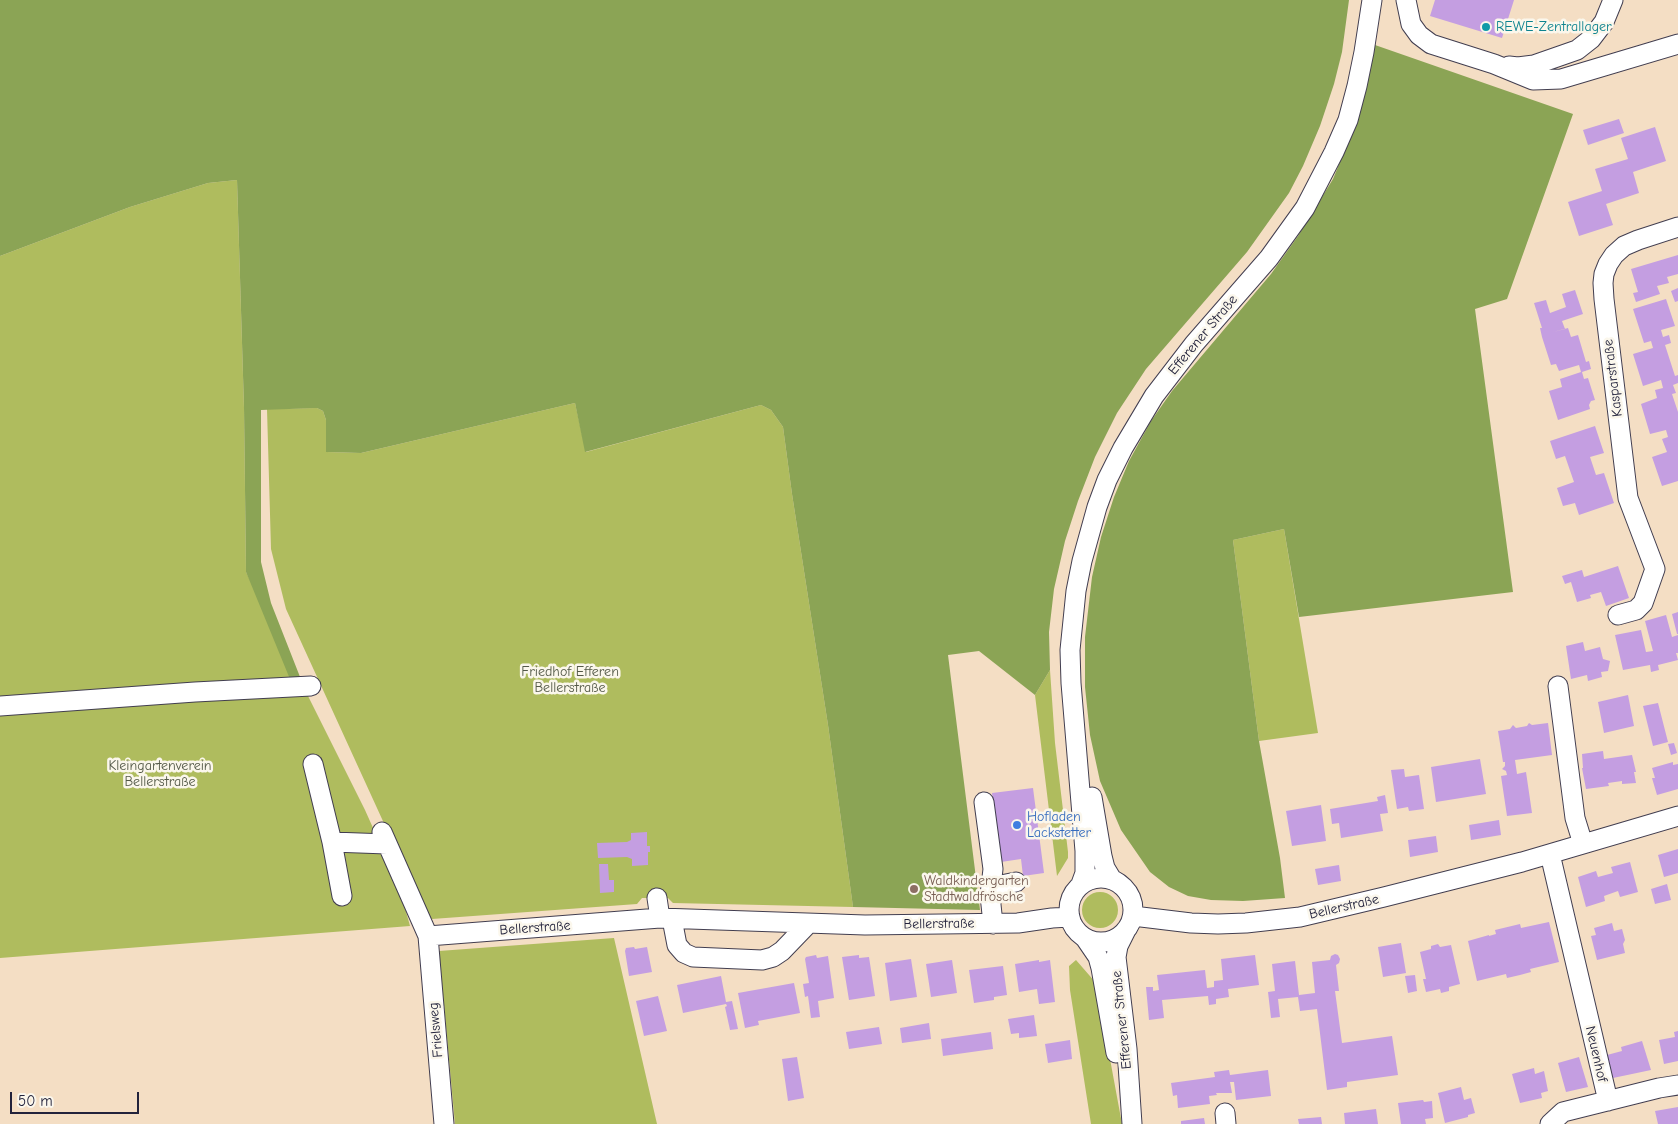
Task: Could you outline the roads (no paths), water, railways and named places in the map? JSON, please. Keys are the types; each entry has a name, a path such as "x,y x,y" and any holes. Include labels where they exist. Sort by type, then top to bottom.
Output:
{"street":[{"name":"Efferener Straße","path":"1081,884 1085,873 1085,851 1070,650 1076,590 1097,507 1134,426 1154,396 1194,344 1269,258 1305,208 1348,120 1364,52 1372,0"},
{"path":"1406,0 1411,24 1419,35 1431,44 1494,64 1534,80 1561,79 1678,44"},
{"path":"1494,64 1518,67 1534,65 1577,50 1591,39 1604,22 1613,0"},
{"name":"Kasparstraße","path":"1618,615 1636,610 1644,604 1655,569 1628,498 1602,283 1608,264 1624,246 1678,227"},
{"name":"Efferener Straße","path":"1071,683 1087,762 1100,849 1105,868 1111,878"},
{"path":"0,706 311,686"},
{"path":"1558,686 1575,818 1583,844"},
{"path":"1550,712 1560,785 1564,790 1572,790"},
{"path":"314,764 342,896"},
{"path":"984,802 993,869 990,895 993,924"},
{"name":"Bellerstraße","path":"1130,923 1246,924 1300,916 1384,898 1550,854 1678,816"},
{"name":"Frielsweg","path":"332,842 384,838 428,936 444,1124"},
{"name":"Neuenhof","path":"1550,854 1608,1101"},
{"path":"1100,877 1111,878 1126,889 1131,898 1134,907 1130,923 1120,936 1112,940 1094,942 1085,938 1073,926 1069,908 1070,899 1081,884 1090,879 1100,877"},
{"path":"991,887 1016,882"},
{"path":"657,898 677,945 684,953 693,956 762,960 773,957 808,924"},
{"name":"Bellerstraße","path":"428,936 666,919 866,925 993,924 1070,917"},
{"name":"Efferener Straße","path":"1130,923 1118,946 1116,958 1131,1118"},
{"name":"Efferener Straße","path":"1085,938 1098,957 1101,968 1111,1030 1131,1118"},
{"name":"Neuenhof","path":"1553,1121 1563,1112 1678,1085"}],"place":[{"name":"REWE-Zentrallager","path":"1486,27"},
{"name":"Hofladen Lackstetter","path":"1017,825"},
{"name":"Waldkindergarten Stadtwaldfrösche","path":"914,889"}],"park label":[{"name":"Friedhof Efferen Bellerstraße","path":"570,680"},
{"name":"Kleingartenverein Bellerstraße","path":"160,774"}]}
